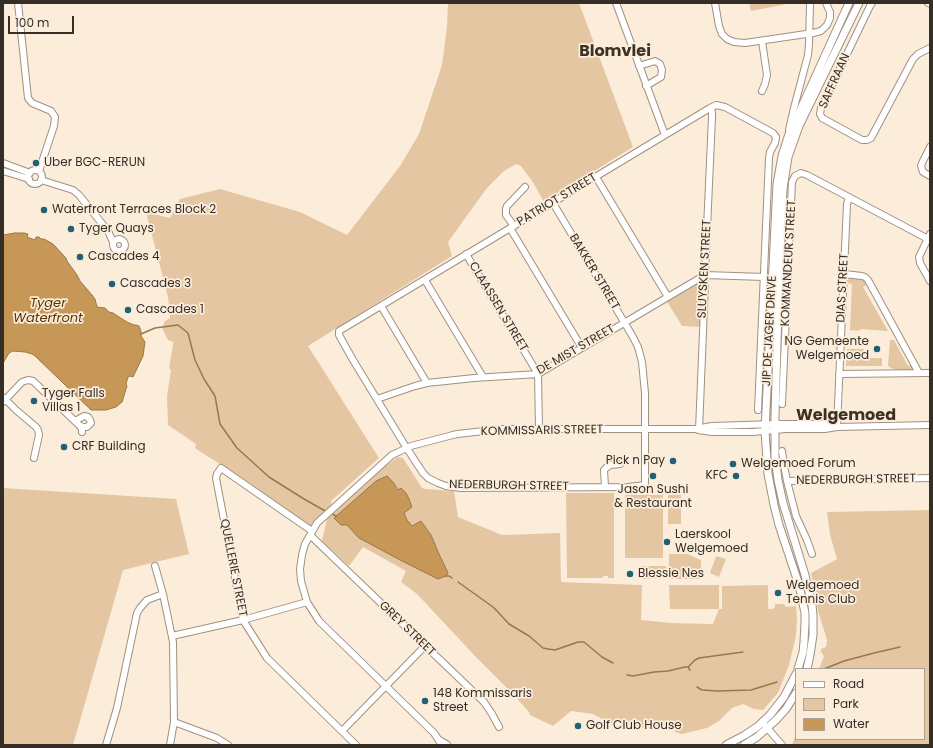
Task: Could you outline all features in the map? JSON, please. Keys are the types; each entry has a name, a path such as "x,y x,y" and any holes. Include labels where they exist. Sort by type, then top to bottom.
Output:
{"main road":[{"name":"JIP DE JAGER DRIVE","path":"798,668 803,652 805,622 803,604 799,585 779,525 768,474 766,428 777,184 782,156 788,137 849,3"},
{"name":"JIP DE JAGER DRIVE","path":"790,530 782,503 775,456 783,189 788,157 795,136 808,105 859,3"},
{"path":"790,530 792,544 802,577 799,585"},
{"path":"790,530 805,574 810,593 813,615 813,635 807,668"},
{"path":"726,745 745,735 762,722 780,704 795,676"},
{"path":"744,745 768,728 781,715 795,694"},
{"path":"441,743 447,745"}],"street":[{"path":"18,3 28,98 34,104 51,111 55,117 54,126 38,171"},
{"path":"616,3 664,135"},
{"path":"714,3 721,31 724,36 737,43 809,34 824,29 828,23 830,15 826,3"},
{"path":"788,137 808,55 810,3"},
{"name":"SAFFRAAN","path":"872,3 821,108 820,114 822,118 862,140 871,138 913,59 918,54 930,48"},
{"path":"810,20 816,27 824,29"},
{"path":"762,41 766,75 766,81 762,91"},
{"path":"639,66 655,61 662,66 661,78 646,86"},
{"name":"KOMMANDEUR STREET","path":"710,108 716,105 722,106 773,132 776,137 769,158 758,410"},
{"name":"PATRIOT STREET","path":"339,331 710,108"},
{"name":"SLUYSKEN STREET","path":"698,429 712,116 710,108"},
{"path":"930,147 921,166 924,172 930,176"},
{"path":"3,163 30,173"},
{"path":"30,173 35,170 38,171"},
{"path":"3,171 29,179 32,183 36,184 41,180"},
{"path":"38,171 42,176 41,180"},
{"path":"29,179 30,173"},
{"name":"KOMMANDEUR STREET","path":"782,404 792,182 799,173 804,173 849,197"},
{"path":"596,177 668,296"},
{"path":"41,180 76,192 80,195 115,240"},
{"path":"524,187 507,206 506,215 582,348"},
{"path":"849,197 929,238 919,257 920,263 930,282"},
{"name":"DIAS STREET","path":"837,427 847,204 849,197"},
{"name":"BAKKER STREET","path":"553,203 638,347 642,362 645,393 645,485"},
{"name":"CLAASSEN STREET","path":"466,254 538,374 539,429"},
{"path":"844,274 862,276 868,280 919,373"},
{"path":"705,275 764,277"},
{"name":"DE MIST STREET","path":"377,399 427,383 483,377 538,374 705,275"},
{"path":"425,280 483,377"},
{"path":"381,306 427,383"},
{"name":"NEDERBURGH STREET","path":"339,331 339,335 406,448 428,478 446,486 461,488 628,487 645,485"},
{"path":"839,374 930,372"},
{"path":"34,458 39,432 36,427 4,401 22,382 26,380 35,382 77,423 82,432"},
{"name":"KOMMISSARIS STREET","path":"441,743 434,733 324,627 307,602 301,581 300,569 305,544 317,523 392,455 406,448 458,434 503,429 698,429 712,432 826,424 837,427 930,425"},
{"path":"782,451 787,481"},
{"path":"605,487 604,470 607,465 620,464"},
{"name":"GREY STREET","path":"221,468 311,533 484,702 499,727"},
{"name":"QUELLERIE STREET","path":"221,468 216,476 243,620 267,658 356,745"},
{"name":"NEDERBURGH STREET","path":"812,554 796,516 787,481 930,478"},
{"path":"155,566 163,594 173,647 174,722 170,745"},
{"path":"106,745 117,708 137,613 147,600 163,594"},
{"path":"172,636 243,620 307,602"},
{"path":"342,731 425,646"},
{"path":"174,722 217,738 228,745"},
{"path":"762,722 782,745"}],"green space":[{"path":"448,3 579,3 633,147 544,202 534,184 521,166 516,164 504,171 487,188 448,242 452,256 308,346 379,458 331,501 332,506 321,515 314,524 311,526 307,525 282,506 196,449 196,444 168,425 167,396 173,342 168,340 162,328 165,321 170,318 168,297 146,212 170,218 180,199 220,189 300,212 347,235 400,166 419,134 442,65 447,27"},
{"path":"749,3 792,3 751,11"},
{"path":"847,277 860,278 864,280 867,285 863,287 888,331 862,329 857,331 850,330 852,284 847,283"},
{"path":"700,281 703,283 701,327 682,326 666,300"},
{"path":"890,340 894,340 908,366 912,364 914,368 912,370 895,370 888,366"},
{"path":"847,349 864,349 864,358 882,358 882,366 846,366"},
{"path":"398,457 403,458 422,488 454,491 458,517 502,535 560,533 561,582 642,585 641,620 671,623 713,624 719,609 722,609 722,586 768,585 768,609 773,609 775,604 784,604 786,607 796,606 796,636 789,665 778,693 763,710 754,709 743,704 732,708 719,721 707,728 682,734 675,732 675,728 625,727 625,723 612,723 608,725 604,720 593,714 571,711 553,726 530,715 508,689 417,594 401,582 406,571 363,547 349,566 322,541 327,519 384,467"},
{"path":"3,488 176,499 189,554 123,570 73,745 3,745"},
{"path":"566,493 614,493 614,578 603,576 603,578 567,578"},
{"path":"625,495 663,495 663,558 625,558"},
{"path":"668,495 681,495 681,524 668,524"},
{"path":"930,510 930,745 792,745 795,736 795,740 925,740 925,668 819,668 824,656 821,649 826,647 827,640 818,611 811,573 837,559 830,535 827,512"},
{"path":"669,554 687,554 701,560 701,579 669,579"},
{"path":"716,556 726,559 719,577 710,573"},
{"path":"640,566 666,566 666,578 641,579"},
{"path":"669,585 719,585 719,609 670,609"}],"water":[{"name":"Tyger Waterfront","path":"15,233 28,234 27,237 35,240 36,237 39,237 53,244 66,258 80,281 95,299 97,307 105,308 109,312 127,322 139,326 141,336 145,342 143,356 133,377 128,377 122,402 116,407 106,410 91,410 32,354 13,351 9,353 3,363 3,235"},
{"path":"387,476 398,490 401,488 406,493 409,499 412,507 404,513 407,520 412,526 421,521 431,535 448,573 446,576 438,579 402,561 359,538 347,525 341,525 334,518 376,481"}],"waterway":[{"path":"141,334 155,328 178,325 188,333 195,360 204,379 215,396 220,424 237,448 269,477 327,512"},
{"path":"330,513 336,516"},
{"path":"446,576 452,578"},
{"path":"458,582 493,607 509,624 529,636 543,648 555,650 578,642 584,642 602,657 613,663"},
{"path":"826,668 844,661 900,647"},
{"path":"688,667 699,658 743,652"},
{"path":"627,675 633,676 685,667 688,667 690,670"},
{"path":"697,687 702,690 718,691 751,690 777,682"}],"place":[{"name":"Uber BGC-RERUN","path":"36,163"},
{"name":"Waterfront Terraces Block 2","path":"44,210"},
{"name":"Tyger Quays","path":"71,229"},
{"name":"Cascades 4","path":"80,257"},
{"name":"Cascades 3","path":"112,284"},
{"name":"Cascades 1","path":"128,310"},
{"name":"NG Gemeente Welgemoed","path":"877,349"},
{"name":"Tyger Falls Villas 1","path":"34,401"},
{"name":"CRF Building","path":"64,447"},
{"name":"Pick n Pay","path":"673,461"},
{"name":"Welgemoed Forum","path":"733,464"},
{"name":"Jason Sushi & Restaurant","path":"653,476"},
{"name":"KFC","path":"736,476"},
{"name":"Laerskool Welgemoed","path":"667,542"},
{"name":"Blessie Nes","path":"630,574"},
{"name":"Welgemoed Tennis Club","path":"778,593"},
{"name":"148 Kommissaris Street","path":"425,701"},
{"name":"Golf Club House","path":"578,726"}],"district":[{"name":"Blomvlei","path":"615,52"},
{"name":"Welgemoed","path":"846,416"}]}
